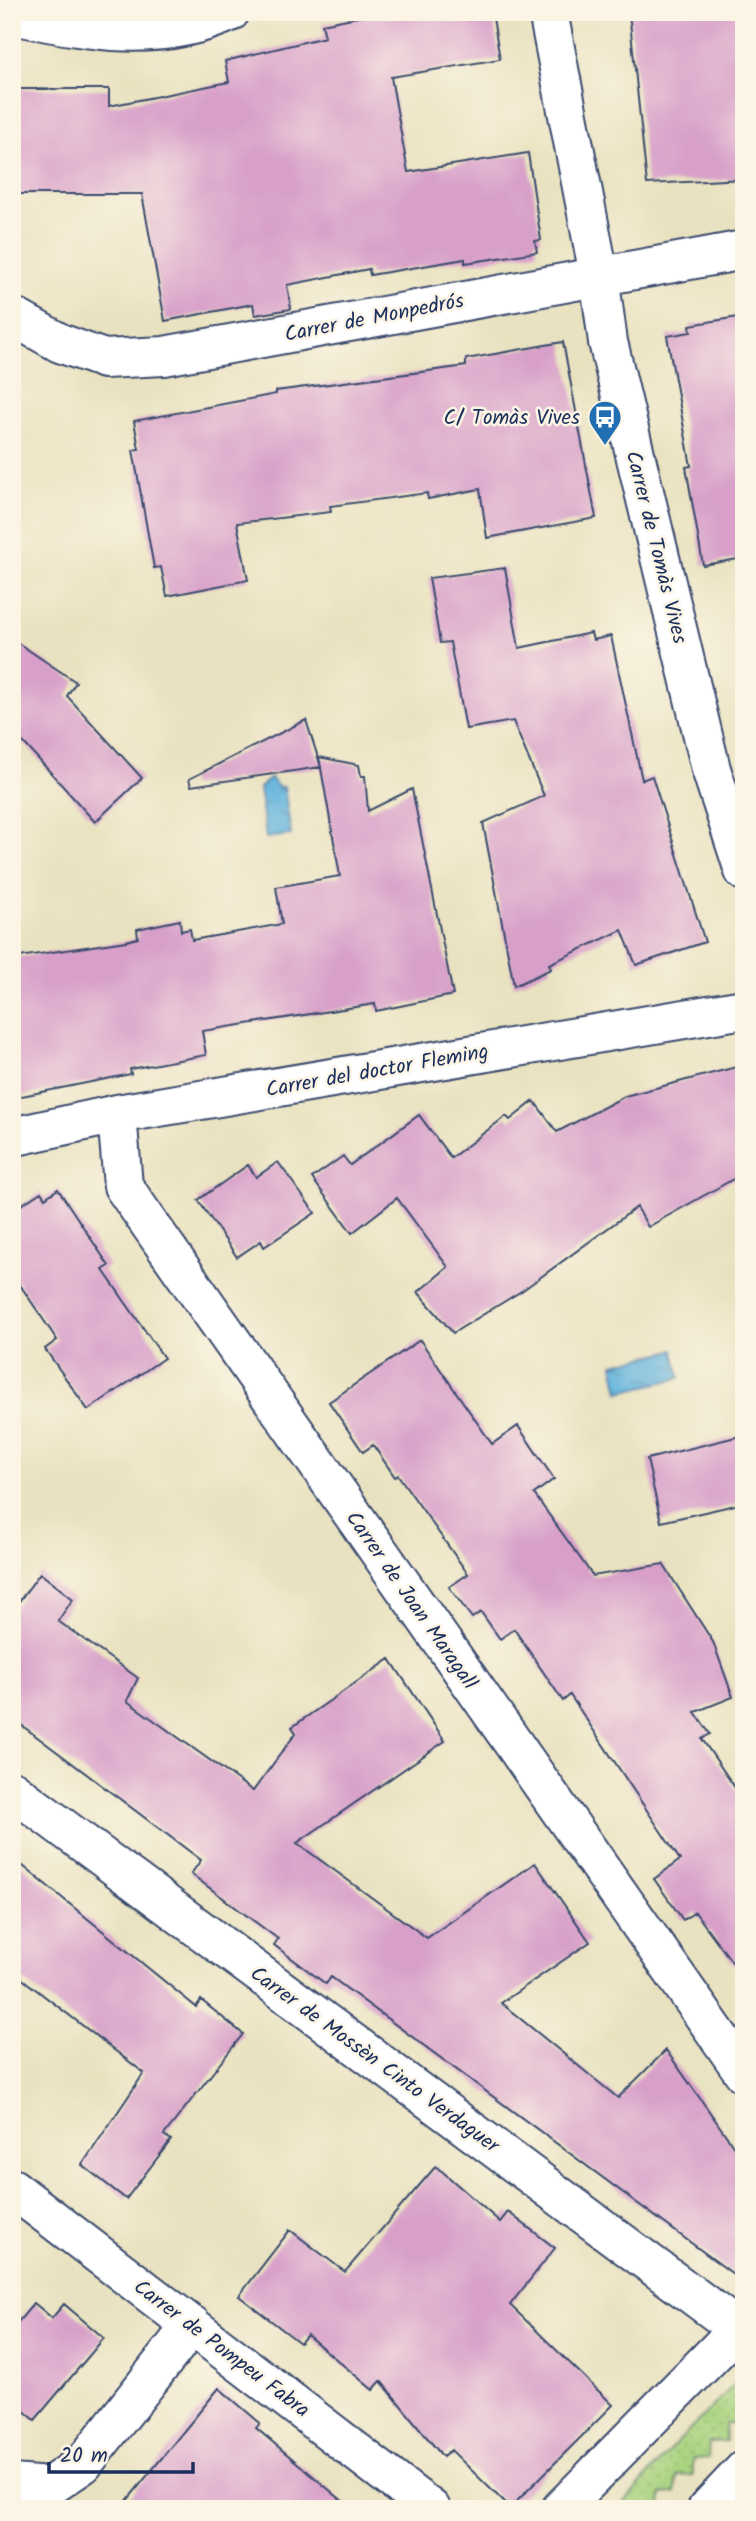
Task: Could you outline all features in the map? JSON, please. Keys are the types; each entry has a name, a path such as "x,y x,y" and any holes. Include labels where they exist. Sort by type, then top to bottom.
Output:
{"street":[{"path":"12,15 96,32 151,32 200,26 230,12"},
{"name":"Carrer de Tomàs Vives","path":"548,12 599,275 611,354 707,756 744,870"},
{"name":"Carrer de Monpedrós","path":"12,316 60,343 104,359 138,358 178,354 744,250"},
{"name":"Carrer del doctor Fleming","path":"12,1137 117,1114 744,1009"},
{"name":"Carrer de Joan Maragall","path":"117,1114 123,1186 744,2073"},
{"name":"Carrer de Mossèn Cinto Verdaguer","path":"12,1790 740,2325"},
{"name":"Carrer de Pompeu Fabra","path":"12,2188 431,2509"},
{"path":"12,2484 49,2487 83,2463 192,2325"},
{"path":"561,2509 740,2325"},
{"path":"707,2509 744,2470"}],"green space":[{"path":"744,2375 744,2407 740,2408 740,2424 725,2424 726,2441 709,2442 708,2458 693,2459 693,2475 677,2476 676,2493 662,2494 661,2509 619,2509 670,2450"}],"water":[{"path":"271,778 278,787 284,787 291,835 266,838 259,788"},
{"path":"674,1350 680,1378 619,1392 613,1364"}],"building":[{"path":"382,12 492,12 500,59 391,77 408,172 528,153 541,240 535,241 537,252 465,263 465,259 370,275 369,269 287,285 291,309 255,315 253,304 165,321 142,194 12,194 12,89 109,89 109,106 229,82 225,61 325,37 322,24"},
{"path":"629,12 744,12 744,179 647,184"},
{"path":"744,316 744,558 703,565 686,467 691,466 667,336 691,332 690,325"},
{"path":"563,342 596,518 487,538 480,489 428,499 427,493 330,506 331,512 237,523 248,580 167,596 161,567 154,568 133,450 139,449 134,421 276,394 276,391 466,366 466,359"},
{"path":"505,568 519,648 591,633 593,640 611,636 642,780 652,776 705,942 636,965 622,930 549,964 551,969 514,986 483,823 544,796 513,721 466,729 450,642 440,643 429,578"},
{"path":"12,639 76,682 67,696 142,778 95,822 24,743 12,735"},
{"path":"306,720 321,767 191,786 189,779"},
{"path":"319,757 359,765 361,776 365,776 368,811 412,789 453,995 376,1011 375,1004 202,1031 206,1055 130,1069 131,1074 12,1098 12,958 126,941 138,938 137,929 180,920 181,931 190,929 192,940 282,924 276,887 340,876"},
{"path":"744,1065 744,1173 648,1227 637,1207 523,1290 453,1333 418,1292 448,1267 397,1198 352,1233 312,1178 343,1156 350,1165 419,1115 451,1158 506,1116 510,1120 534,1101 557,1132 625,1096"},
{"path":"278,1162 315,1213 264,1247 261,1241 237,1257 198,1200 248,1165 256,1177"},
{"path":"58,1189 109,1266 103,1270 164,1358 88,1410 45,1349 57,1340 12,1273 12,1211 41,1192 45,1198"},
{"path":"420,1340 492,1444 518,1426 554,1479 534,1494 593,1576 663,1564 713,1642 733,1697 695,1712 710,1734 702,1739 744,1801 744,1978 695,1912 683,1920 654,1879 680,1860 570,1695 563,1701 514,1629 500,1639 481,1612 472,1618 449,1587 468,1574 398,1475 395,1477 373,1445 363,1452 329,1402"},
{"path":"744,1435 744,1503 661,1522 647,1459"},
{"path":"40,1573 73,1599 58,1621 138,1678 127,1701 253,1791 296,1733 292,1727 390,1659 445,1741 297,1843 427,1938 535,1863 590,1942 501,2003 618,2098 666,2050 744,2161 744,2282 331,1977 326,1984 274,1945 278,1939 191,1874 201,1860 12,1718 12,1611"},
{"path":"12,1857 196,2007 201,2000 243,2034 164,2135 171,2140 126,2199 82,2165 144,2073 12,1971"},
{"path":"436,2166 500,2222 508,2212 555,2248 510,2305 613,2405 510,2508 451,2450 443,2457 381,2381 373,2390 307,2335 300,2343 239,2296 290,2230 345,2272"},
{"path":"34,2303 52,2318 64,2304 104,2338 35,2420 12,2401 12,2329"},
{"path":"219,2388 260,2423 256,2428 352,2509 120,2509"}],"place":[{"name":"C/ Tomàs Vives","path":"605,447"}]}
